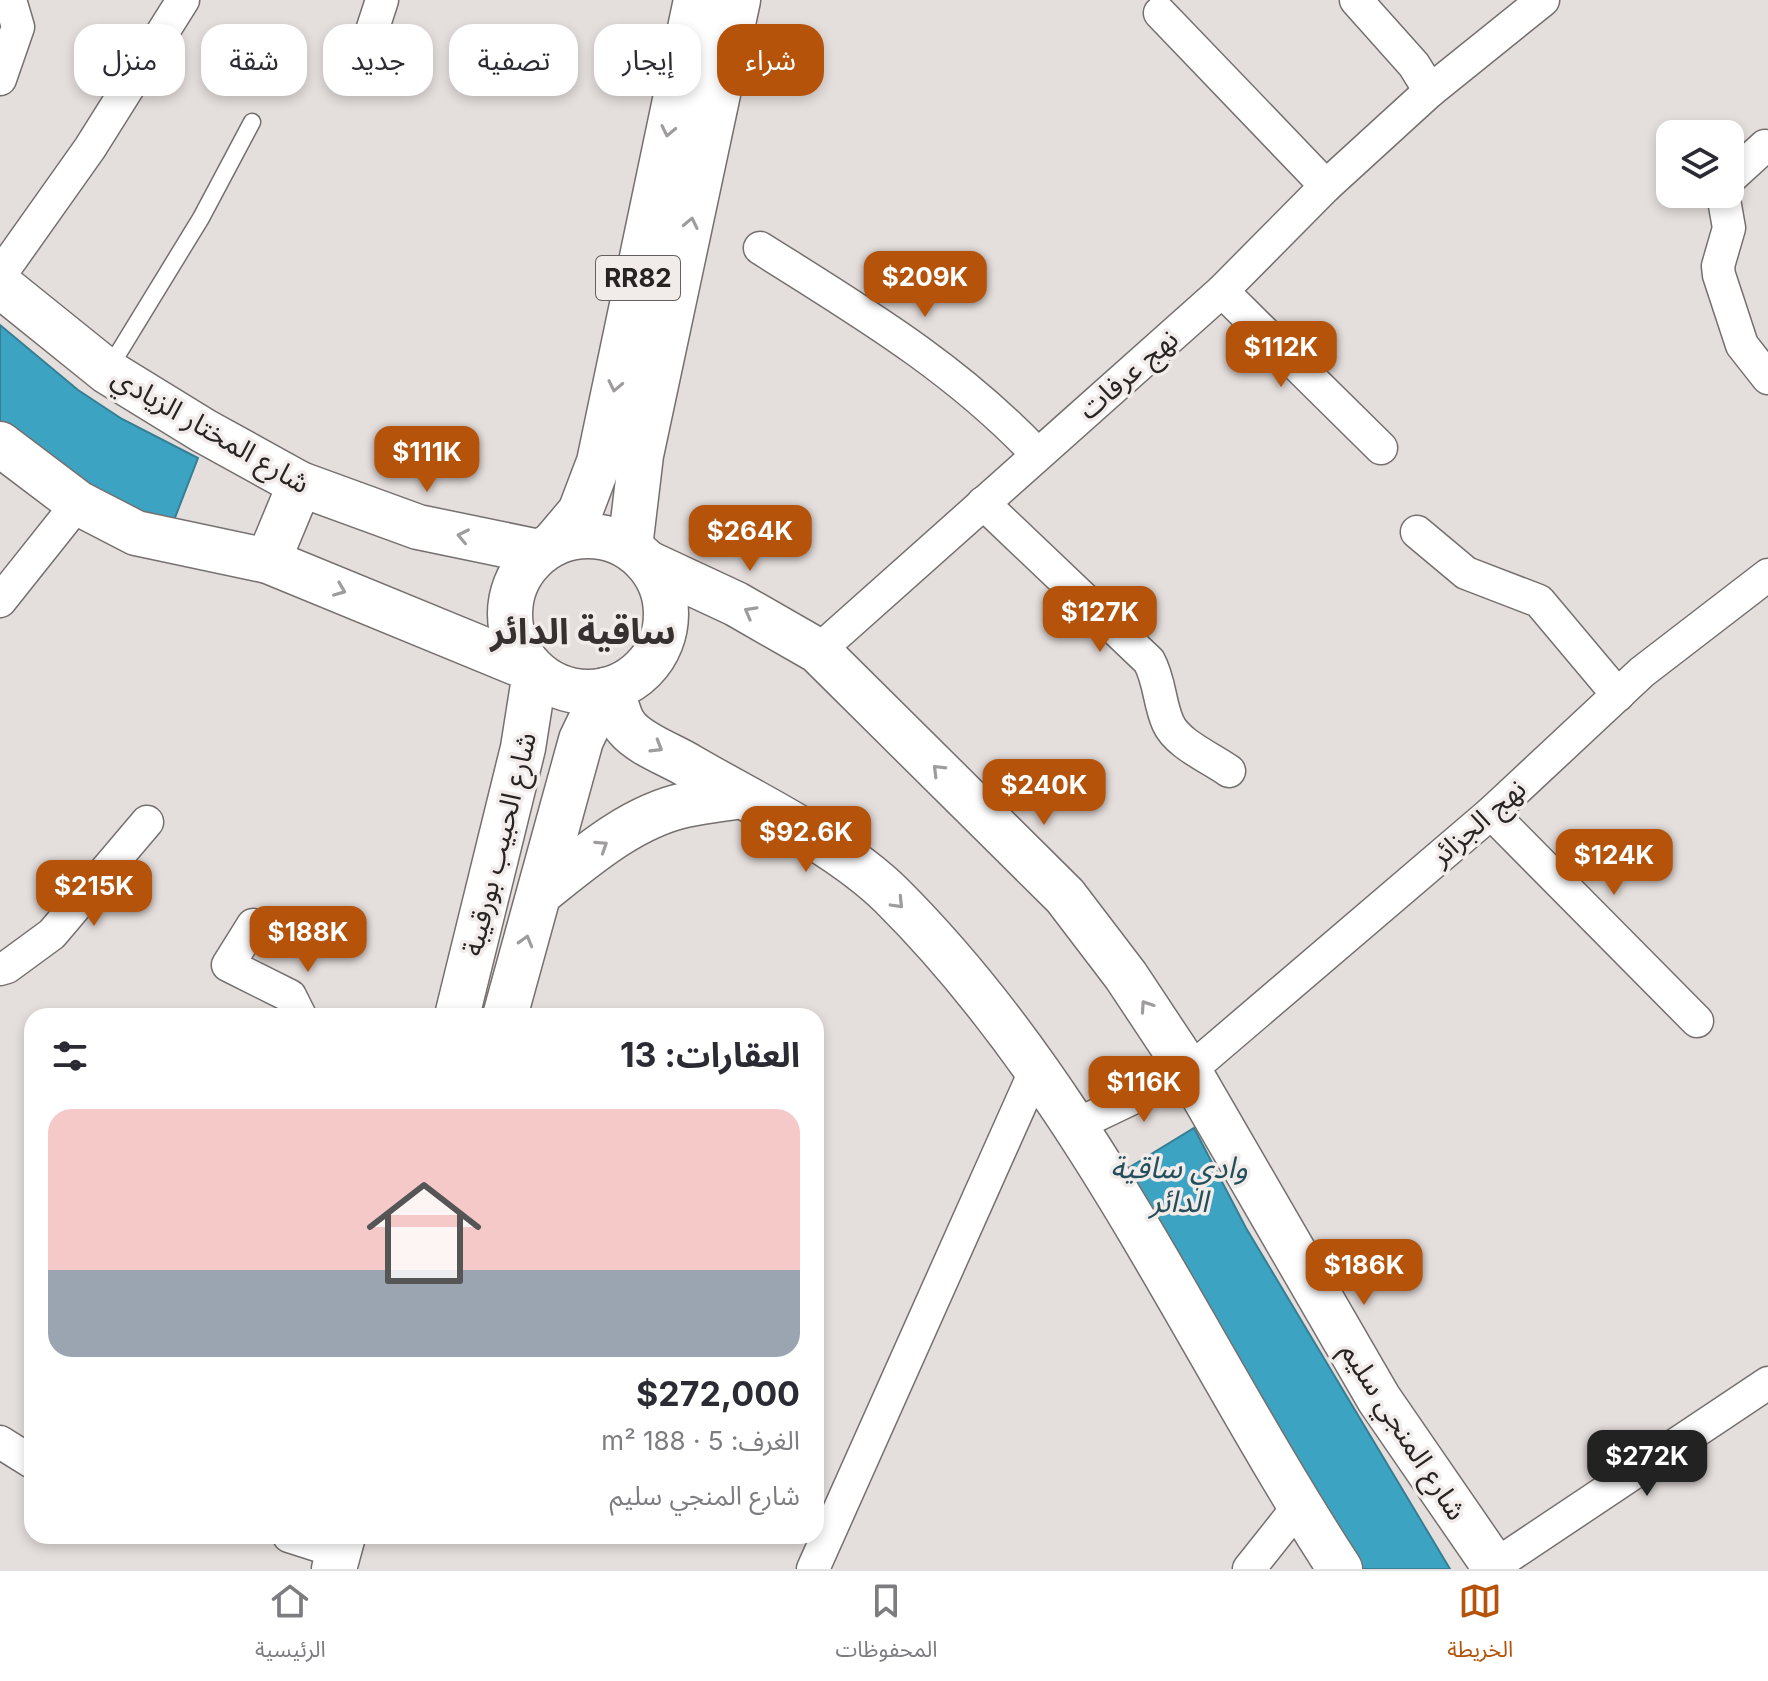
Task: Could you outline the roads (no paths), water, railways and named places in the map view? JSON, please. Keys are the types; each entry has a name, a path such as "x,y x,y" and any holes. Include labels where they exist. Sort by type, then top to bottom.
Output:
{"main road":[{"name":"RR82","path":"533,670 512,636 510,599 526,565 580,512 599,462 696,0"},
{"name":"RR82","path":"639,555 641,455 738,0"},
{"name":"شارع المختار الزيادي","path":"0,285 108,372 204,431 300,484 418,527 546,548"},
{"path":"0,444 78,503 136,533 268,561 533,670 567,690 608,690 645,669 663,635 665,597 639,555 600,536 568,538 546,548"},
{"path":"268,561 300,484"},
{"name":"شارع المنجي سليم","path":"639,555 736,604 818,651 1065,896 1126,976 1189,1071 1379,1399 1495,1567"},
{"name":"شارع الحبيب بورقيبة","path":"459,1008 523,748 533,670"},
{"path":"608,690 628,730 827,847 889,893 987,999 1037,1067 1074,1126 1299,1506 1340,1569"},
{"name":"شارع الحبيب بورقيبة","path":"507,1008 581,740 608,690"},
{"path":"540,893 591,853 651,817 683,805 741,796"}],"street":[{"path":"0,79 18,27 10,0"},
{"path":"0,275 90,148 183,0"},
{"path":"374,24 382,0"},
{"path":"1356,0 1414,65 1430,91"},
{"name":"نهج عرفات","path":"818,651 1222,291 1326,186 1430,91 1543,0"},
{"path":"1160,13 1326,186"},
{"path":"1744,165 1765,146"},
{"path":"1725,208 1729,228 1718,266 1719,275 1742,345 1768,378"},
{"path":"760,248 924,351 1013,427 1037,454"},
{"path":"1222,291 1381,448"},
{"path":"0,601 78,503"},
{"path":"983,503 1149,661 1169,725 1176,735 1229,771"},
{"path":"1417,532 1466,573 1539,601 1618,695"},
{"name":"نهج الجزائر","path":"1074,1126 1189,1071 1491,813 1618,695 1768,575"},
{"path":"1491,813 1697,1021"},
{"path":"0,969 52,934 147,822"},
{"path":"253,925 228,965 290,996 296,1008"},
{"path":"813,1569 1037,1067"},
{"path":"1495,1567 1768,1383"},
{"path":"0,1442 24,1457"},
{"path":"1249,1569 1299,1506"},
{"path":"314,1544 338,1552"}],"lane":[{"path":"108,372 201,218 252,122"}],"water":[{"path":"0,325 78,390 122,419 198,458 171,528 82,481 0,422"},
{"name":"وادي ساقية الدائر","path":"1194,1128 1246,1228 1450,1569 1361,1569 1125,1170"}],"district":[{"name":"ساقية الدائر","path":"583,631"}]}
